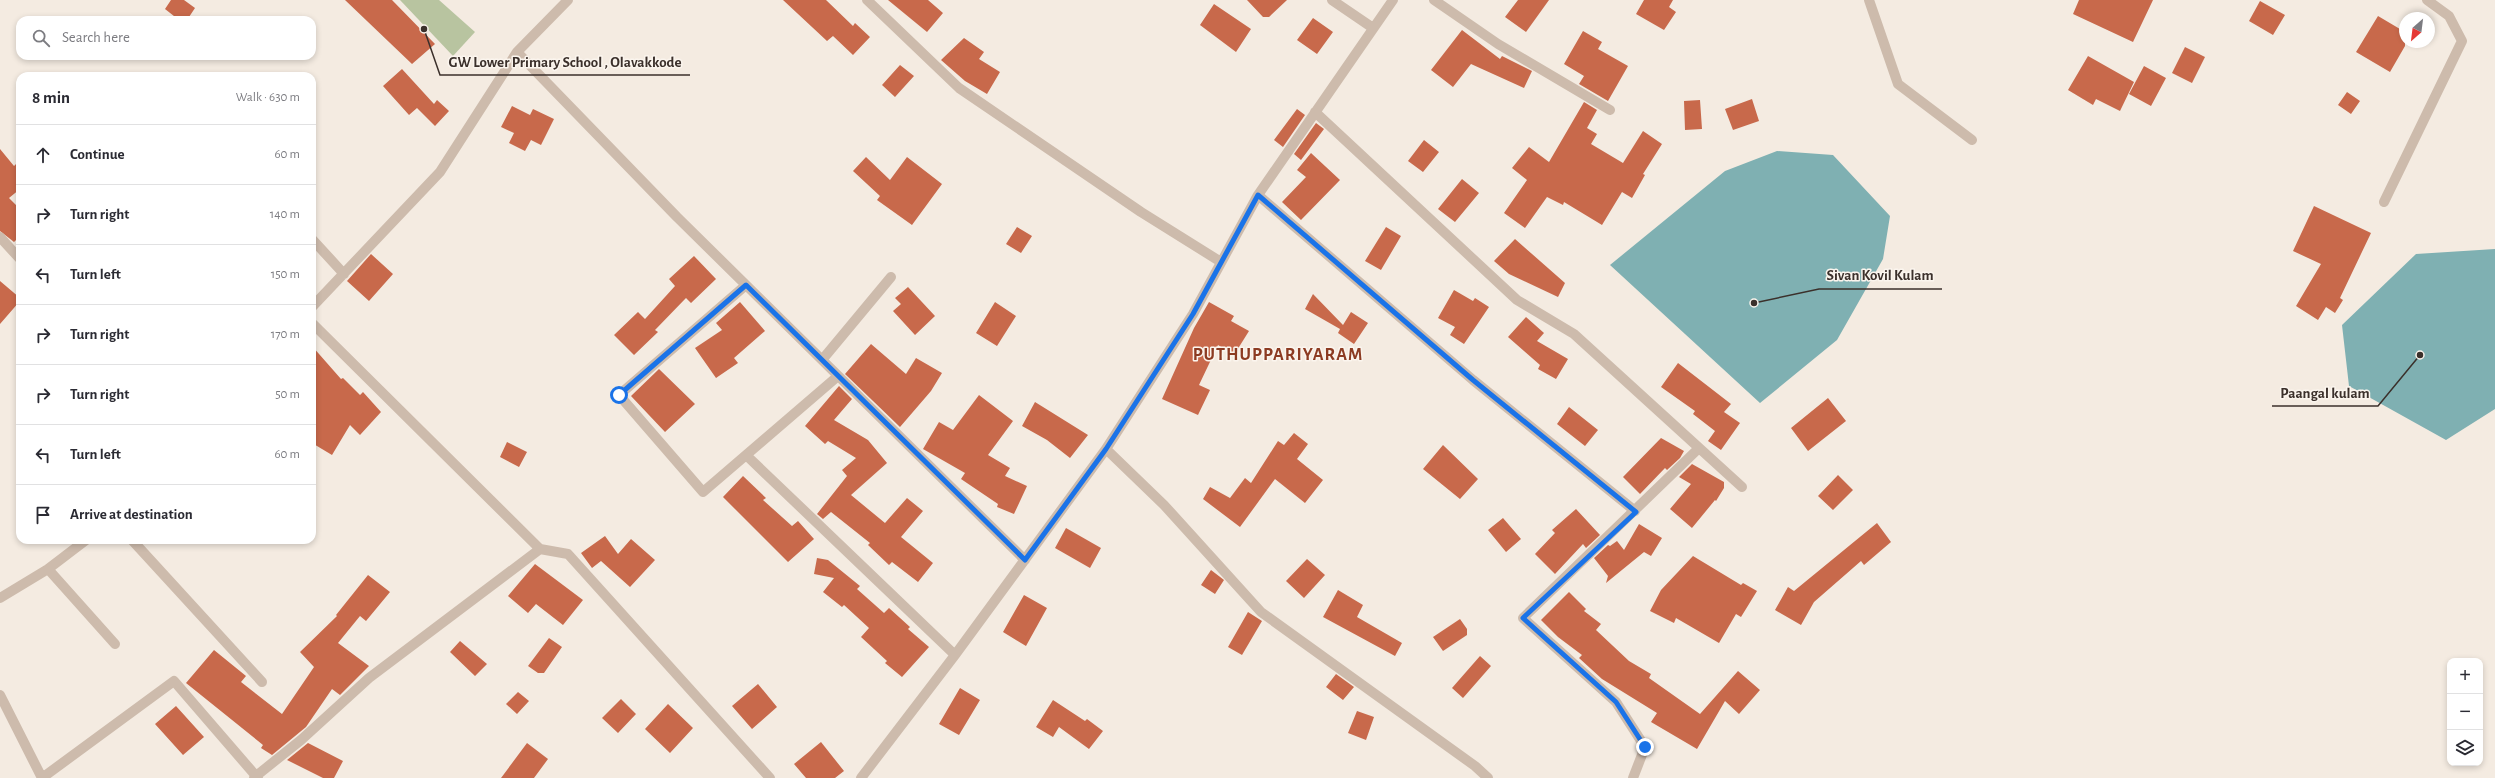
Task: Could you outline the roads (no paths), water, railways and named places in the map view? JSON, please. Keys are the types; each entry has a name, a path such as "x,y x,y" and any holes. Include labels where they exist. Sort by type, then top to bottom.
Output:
{"street":[{"path":"316,303 440,172 518,52 568,0"},
{"path":"867,0 959,88 1140,212 1221,262"},
{"path":"1332,0 1373,28"},
{"path":"861,778 955,655 1106,449 1193,314 1258,195 1393,0"},
{"path":"1434,0 1498,44 1610,110"},
{"path":"1869,0 1898,84 1972,140"},
{"path":"2384,202 2462,41 2449,16 2428,0"},
{"path":"518,52 677,217 1025,560"},
{"path":"1315,112 1517,300 1574,334 1698,449 1742,487"},
{"path":"1258,195 1473,380 1636,512"},
{"path":"0,237 16,255"},
{"path":"316,243 344,274"},
{"path":"822,360 891,277"},
{"path":"746,285 619,395 703,492 838,376"},
{"path":"316,327 540,549 568,554 770,778"},
{"path":"1106,449 1164,505 1261,612 1475,766 1488,778"},
{"path":"1633,778 1645,747 1616,702 1523,618 1636,512 1698,449"},
{"path":"746,455 955,655"},
{"path":"0,598 48,569 81,544"},
{"path":"136,544 262,682"},
{"path":"0,695 42,778 174,681 256,777 301,740 369,678 540,549"},
{"path":"48,569 116,644"}],"water":[{"path":"1777,151 1833,155 1890,216 1883,259 1837,340 1760,403 1610,265 1725,171"},
{"path":"2495,249 2495,409 2446,440 2349,386 2342,325 2416,254"}],"place":[{"name":"GW Lower Primary School , Olavakkode","path":"424,29"},
{"name":"Sivan Kovil Kulam","path":"1754,303"},
{"name":"Paangal kulam","path":"2420,355"}],"district":[{"name":"PUTHUPPARIYARAM","path":"1278,355"}]}
